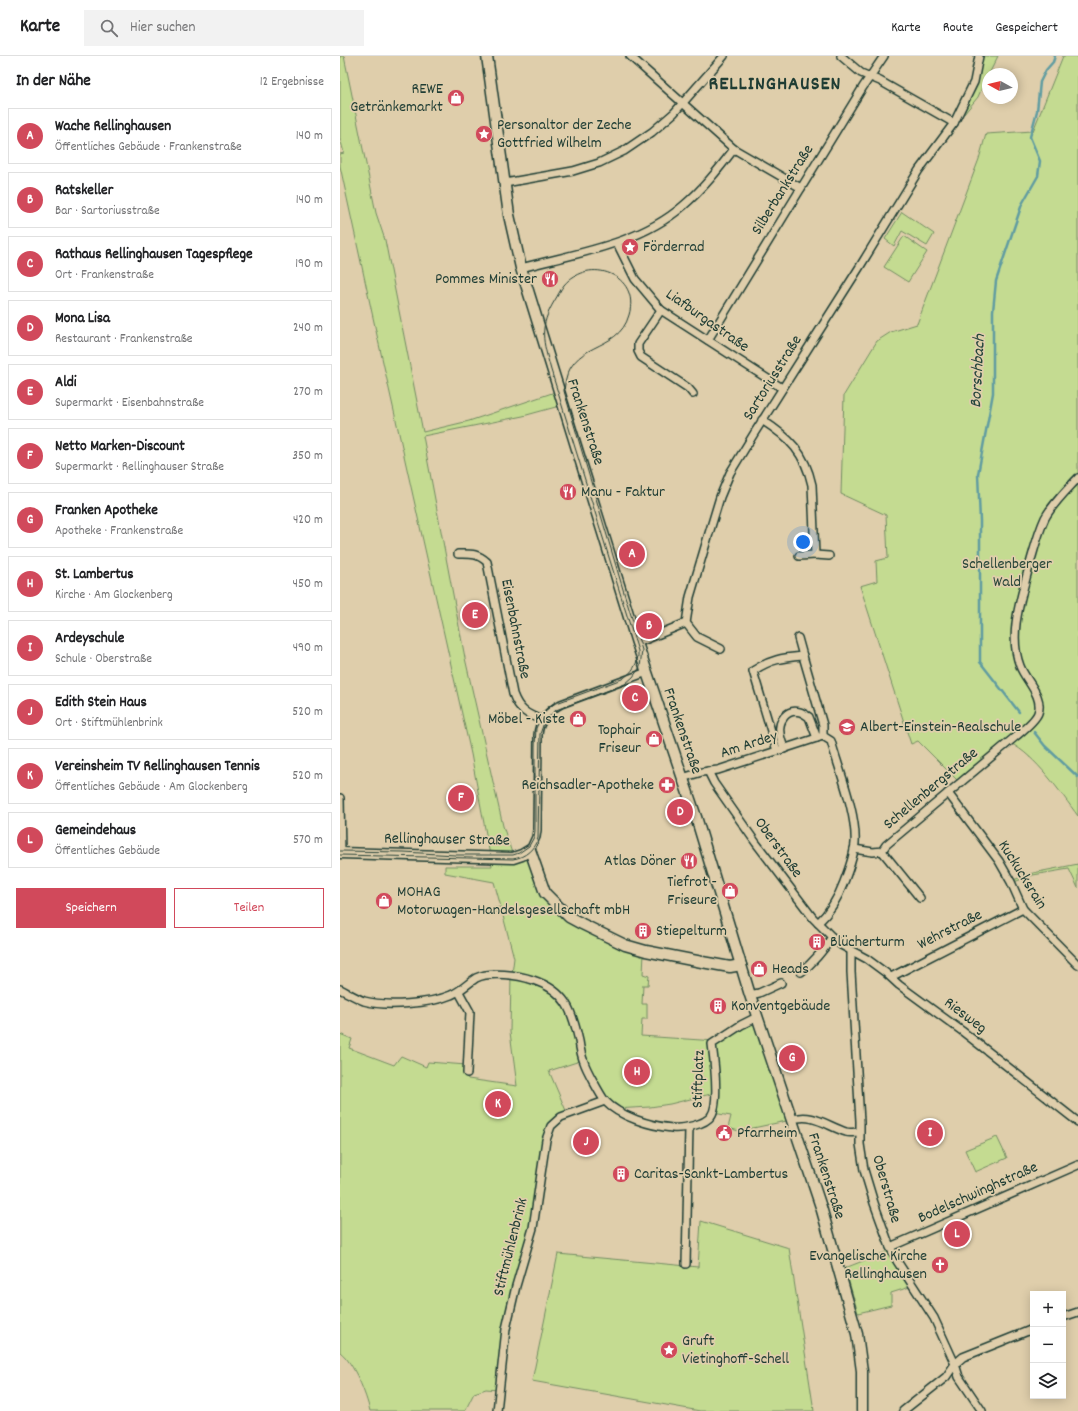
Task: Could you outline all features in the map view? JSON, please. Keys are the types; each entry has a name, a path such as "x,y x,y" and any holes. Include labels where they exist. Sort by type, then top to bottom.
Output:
{"main road":[{"name":"Frankenstraße","path":"487,56 509,215 521,268 637,643 696,817 750,995 821,1207 857,1334 862,1371 862,1411"},
{"name":"Rellinghauser Straße","path":"341,853 513,858 530,850 546,893 570,917 582,924 625,945 646,951 723,966 730,967 741,965"}],"street":[{"path":"630,56 734,149 801,188"},
{"path":"505,183 573,171 600,163 613,157 652,132 674,113 724,56"},
{"path":"841,56 861,74 880,81 954,123"},
{"name":"Silberbankstraße","path":"708,340 884,56"},
{"name":"Sartoriusstraße","path":"686,623 690,597 720,497 737,460 859,268 919,170 954,123 974,82 979,56"},
{"path":"521,268 617,243 658,224 682,207 707,184 734,149"},
{"name":"Liafburgastraße","path":"617,243 635,278 661,310 782,388"},
{"path":"661,310 638,344 638,351 641,357 688,388 693,394"},
{"path":"762,420 776,429 796,448 807,468 812,485 815,555"},
{"name":"Schellenbergstraße","path":"854,850 873,852 882,851 886,845 1016,737 1031,723 1038,713 1039,703 1036,693 1022,670 1017,656 1015,640 1016,624 1023,590 1040,530 1046,516 1078,478"},
{"name":"Eisenbahnstraße","path":"458,554 480,555 487,562 513,694 523,711 529,716 542,720"},
{"path":"800,556 829,556"},
{"path":"637,643 686,623 697,637 722,649"},
{"path":"798,638 823,725 820,737"},
{"path":"777,751 753,671 762,665 779,658 803,656"},
{"path":"530,850 536,837 537,830 538,735 542,720 549,712 561,704 647,672"},
{"path":"784,749 780,733 781,722 786,715 794,712 801,712 809,717 820,737 831,741 852,814 855,834 854,850 847,873 836,902 818,923"},
{"name":"Am Ardey","path":"682,778 718,770 820,737"},
{"name":"Oberstraße","path":"708,771 722,795 794,893 818,923 832,937"},
{"name":"Kuckucksrain","path":"948,793 999,861 1011,882 1023,909 1078,965"},
{"path":"340,798 341,853"},
{"name":"Schellenbergstraße","path":"882,851 920,898"},
{"name":"Wehrstraße","path":"891,977 1023,909"},
{"path":"800,972 816,959 832,937"},
{"name":"Riesweg","path":"832,937 841,945 867,959 891,977 1078,1122"},
{"name":"Oberstraße","path":"851,950 859,1132 861,1154 868,1184 890,1246 897,1261 934,1318 955,1364 959,1377 982,1411"},
{"path":"340,989 365,1001 393,1004 413,1003 439,999 459,992 477,978 489,974 512,975 532,980 550,987 557,992 565,1001 573,1016 583,1061 605,1101 615,1109 639,1120 658,1126 674,1128 689,1127 686,1264"},
{"path":"750,995 781,983"},
{"path":"459,992 470,1012 467,1073"},
{"name":"Stiftplatz","path":"689,1127 710,1118 713,1114 716,1091 712,1044 741,1025 758,1017"},
{"name":"Stiftmühlenbrink","path":"497,1411 506,1329 516,1286 533,1228 546,1140 552,1126 561,1117 605,1101"},
{"path":"791,1120 800,1116 819,1120 847,1132 859,1132"},
{"name":"Bodelschwinghstraße","path":"890,1246 1078,1165"},
{"path":"1066,1316 1078,1312"},
{"path":"903,1411 946,1376 955,1364 963,1357 1030,1330"}],"green space":[{"path":"340,56 344,56 376,213 385,240 423,432 469,421 558,391 563,405 523,416 423,436 465,658 503,826 513,856 526,852 555,906 644,953 643,974 649,976 648,985 643,985 642,1004 647,1004 647,1019 642,1019 641,1036 716,1041 757,1018 791,1120 739,1131 728,1128 731,1116 713,1113 715,1093 670,1104 650,1107 614,1109 605,1101 584,1061 573,1015 560,994 512,974 514,958 502,912 486,913 484,910 501,907 494,882 445,873 445,866 492,866 471,754 340,166 340,154 344,153 340,138"},
{"path":"982,56 998,56 992,68 982,68 982,88 978,97 964,114 961,111"},
{"name":"Schellenberger Wald","path":"1063,56 1078,56 1078,816 1056,786 1038,765 1029,756 1010,743 960,783 918,741 911,744 860,586 877,581 876,561 888,558 886,515 841,494 844,395 877,341 891,332 917,324 979,159 986,134 1033,131"},
{"path":"902,212 934,234 927,246 902,231 894,246 885,239"},
{"path":"904,236 927,252 908,282 884,267"},
{"path":"1078,864 1078,888 1069,869 1033,875 1014,882 1013,880 1033,873"},
{"path":"511,976 532,980 565,1001 583,1060 549,1071 567,1113 552,1124 533,1227 515,1285 498,1390 486,1389 474,1393 465,1411 370,1411 366,1396 355,1371 340,1352 340,1034 352,1039 349,1048 394,1065 401,1056 426,1067 428,1062 466,1065 466,1076 468,1079 517,1086 510,1032"},
{"path":"997,1137 1007,1158 975,1172 965,1150"},
{"path":"701,1221 789,1248 814,1411 700,1411 532,1381 558,1254 698,1267"},
{"path":"891,1250 913,1286 891,1293 891,1305 858,1313 845,1268"}],"waterway":[{"name":"Borschbach","path":"1019,712 980,662 980,521 978,474 993,393 993,311 996,281 1022,204 1038,176 1040,161 1030,137 1037,111 1040,82 1046,70 1053,62 1055,56"},
{"path":"1034,732 1045,746 1078,777"}],"tram line":[{"path":"340,851 404,852 455,855 513,855 519,853 529,846 534,837 536,728 545,711 554,704 622,679 632,671 636,664 638,651 551,370 544,342 544,327 546,319 564,285 574,276 586,271 599,271 610,274 620,280 627,289 631,301 629,315 623,328 615,336 583,354 574,362 567,374 564,391 642,650 640,667 633,677 625,684 556,710 545,720 540,734 538,838 532,849 526,854 513,859 340,855"}],"place":[{"name":"REWE Getränkemarkt","path":"456,98"},
{"name":"Personaltor der Zeche Gottfried Wilhelm","path":"484,134"},
{"name":"Förderrad","path":"630,247"},
{"name":"Pommes Minister","path":"550,279"},
{"name":"Manu - Faktur","path":"568,492"},
{"name":"Wache Rellinghausen","path":"632,554"},
{"name":"Aldi","path":"475,615"},
{"name":"Ratskeller","path":"649,626"},
{"name":"Rathaus Rellinghausen Tagespflege","path":"635,698"},
{"name":"Möbel - Kiste","path":"578,719"},
{"name":"Albert-Einstein-Realschule","path":"847,727"},
{"name":"Tophair Friseur","path":"654,739"},
{"name":"Reichsadler-Apotheke","path":"667,785"},
{"name":"Netto Marken-Discount","path":"461,798"},
{"name":"Mona Lisa","path":"680,812"},
{"name":"Atlas Döner","path":"689,861"},
{"name":"Tiefrot - Friseure","path":"730,891"},
{"name":"MOHAG Motorwagen-Handelsgesellschaft mbH","path":"384,901"},
{"name":"Stiepelturm","path":"643,931"},
{"name":"Blücherturm","path":"817,942"},
{"name":"Heads","path":"759,969"},
{"name":"Konventgebäude","path":"718,1006"},
{"name":"Franken Apotheke","path":"792,1058"},
{"name":"St. Lambertus","path":"637,1072"},
{"name":"Vereinsheim TV Rellinghausen Tennis","path":"498,1104"},
{"name":"Pfarrheim","path":"724,1133"},
{"name":"Ardeyschule","path":"930,1133"},
{"name":"Edith Stein Haus","path":"586,1142"},
{"name":"Caritas-Sankt-Lambertus","path":"621,1174"},
{"name":"Gemeindehaus","path":"957,1234"},
{"name":"Evangelische Kirche Rellinghausen","path":"940,1265"},
{"name":"Gruft Vietinghoff-Schell","path":"669,1350"}],"district":[{"name":"RELLINGHAUSEN","path":"775,85"}]}
